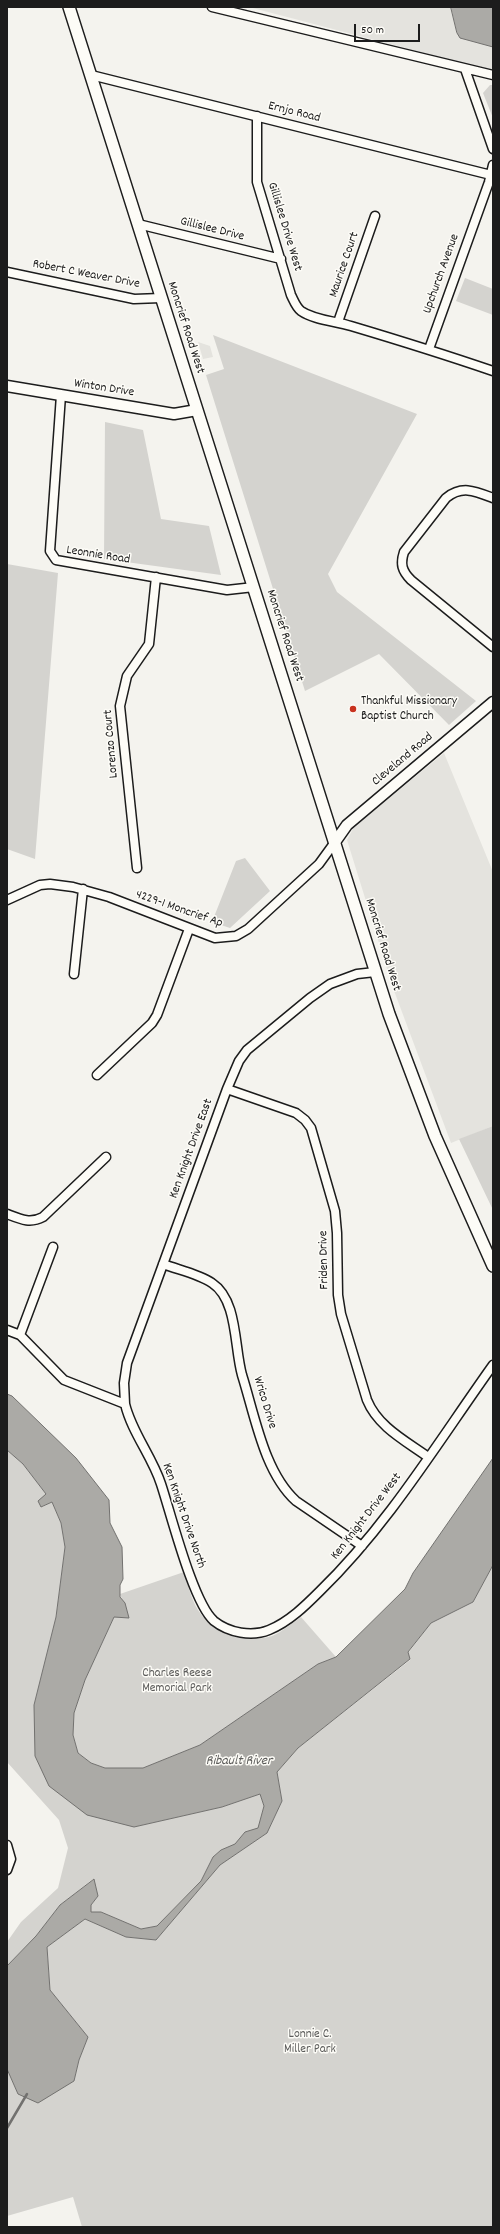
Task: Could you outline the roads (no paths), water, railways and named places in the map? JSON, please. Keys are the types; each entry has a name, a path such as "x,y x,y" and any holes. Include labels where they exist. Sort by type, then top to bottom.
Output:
{"main road":[{"name":"Moncrief Road West","path":"69,7 335,842 374,972 410,1075 458,1191 493,1266"}],"street":[{"path":"212,7 493,75"},
{"path":"465,69 493,149"},
{"name":"Ernjo Road","path":"91,75 491,175"},
{"name":"Gillislee Drive West","path":"257,116 257,182 291,295 301,311 322,319 338,322 429,349"},
{"name":"Upchurch Avenue","path":"429,349 491,175 493,165"},
{"name":"Maurice Court","path":"338,322 375,216"},
{"name":"Gillislee Drive","path":"138,224 281,259"},
{"name":"Robert C Weaver Drive","path":"7,272 134,299 161,298"},
{"path":"429,349 493,371"},
{"name":"Winton Drive","path":"7,386 174,414 197,410"},
{"name":"Leonnie Road","path":"61,395 51,554 60,562 227,590 254,587"},
{"path":"493,498 473,490 458,490 446,498 404,552 401,561 402,568 411,580 493,647"},
{"name":"Lorenzo Court","path":"137,868 120,706 127,676 149,644 156,577"},
{"name":"Cleveland Road","path":"335,842 347,825 493,702"},
{"name":"4229-1 Moncrief Ap","path":"7,900 45,885 68,886 109,897 215,938 227,938 248,929 319,864 335,842"},
{"path":"74,974 83,889"},
{"path":"97,1075 152,1023 157,1015 189,929"},
{"name":"Ken Knight Drive East","path":"125,1404 124,1383 127,1363 227,1088 239,1061 247,1050 310,998 330,984 357,974 374,972"},
{"name":"Friden Drive","path":"227,1088 296,1114 308,1124 330,1189 335,1211 340,1308 370,1409 384,1425 428,1457"},
{"path":"7,1214 25,1221 36,1221 43,1217 106,1157"},
{"path":"20,1335 53,1246"},
{"name":"Wrico Drive","path":"163,1264 211,1282 223,1293 230,1307 240,1367 271,1466 276,1476 288,1493 296,1501 362,1546"},
{"path":"7,1330 20,1335 64,1380 125,1404"},
{"name":"Ken Knight Drive West","path":"225,1627 237,1632 260,1633 277,1626 311,1600 362,1546 428,1457 493,1365"},
{"name":"Ken Knight Drive North","path":"125,1404 129,1419 159,1477 200,1602 215,1621 225,1627"},
{"path":"7,1845 11,1859 7,1870"}],"water":[{"path":"451,7 493,7 493,47 460,38 457,33"},
{"name":"Ribault River","path":"7,1394 12,1396 76,1458 109,1500 110,1523 122,1547 123,1579 120,1585 120,1597 125,1603 129,1618 114,1617 85,1680 74,1713 73,1735 78,1753 91,1763 105,1768 143,1768 200,1745 318,1664 336,1657 405,1589 413,1573 493,1458 493,1565 473,1602 431,1623 408,1652 410,1659 298,1748 277,1772 282,1801 267,1833 220,1865 156,1940 126,1937 85,1919 47,1947 50,1990 88,2037 79,2060 74,2081 38,2103 18,2094 7,2069 7,1966 36,1936 60,1905 94,1879 98,1896 91,1905 91,1912 101,1912 141,1929 157,1926 201,1881 213,1857 221,1850 235,1844 245,1832 258,1828 264,1806 260,1794 222,1807 134,1827 87,1815 49,1786 35,1756 34,1705 56,1617 65,1547 61,1523 52,1502 41,1507 38,1501 46,1494 23,1464 7,1450"}],"waterway":[{"path":"7,2128 27,2094"}],"place":[{"name":"Thankful Missionary Baptist Church","path":"353,709"}],"park label":[{"name":"Charles Reese Memorial Park","path":"177,1682"},
{"name":"Lonnie C. Miller Park","path":"310,2042"}]}
